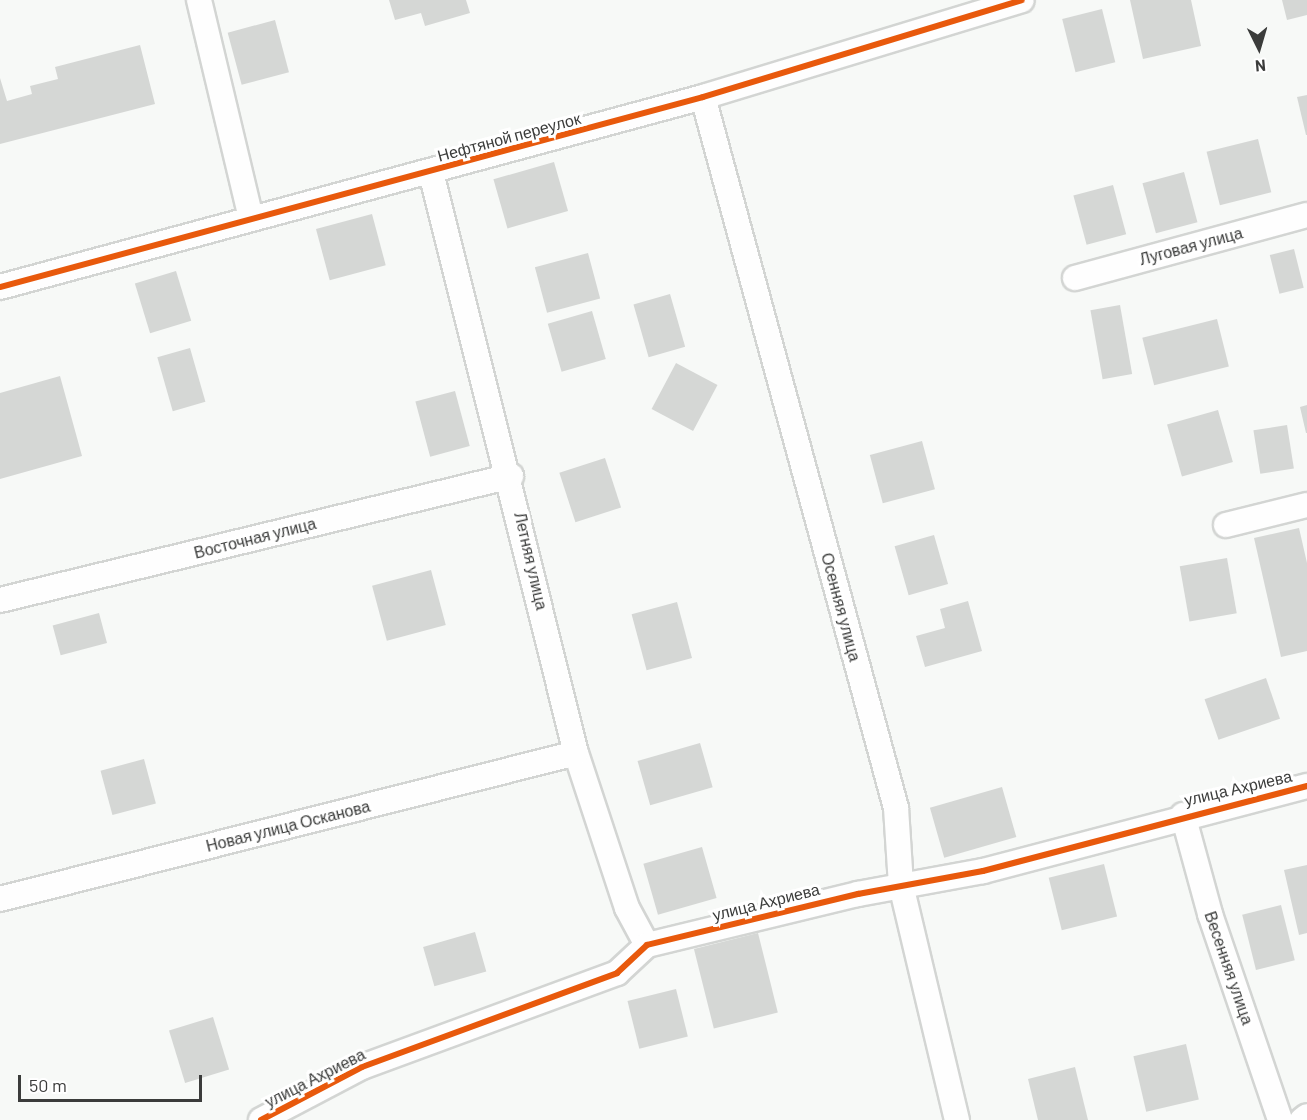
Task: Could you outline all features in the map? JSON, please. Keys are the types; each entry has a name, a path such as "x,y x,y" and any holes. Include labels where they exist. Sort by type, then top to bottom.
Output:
{"street":[{"path":"199,0 251,219"},
{"name":"Нефтяной переулок","path":"0,287 703,98 1022,0"},
{"name":"Осенняя улица","path":"703,98 896,808 901,885 957,1120"},
{"name":"Летняя улица","path":"431,172 511,476 576,753 627,908 647,945"},
{"name":"Луговая улица","path":"1075,278 1307,215"},
{"name":"Восточная улица","path":"0,600 511,476"},
{"path":"1226,525 1307,505"},
{"name":"Новая улица Осканова","path":"0,899 576,753"},
{"name":"улица Ахриева","path":"261,1120 362,1067 617,973 647,945 901,885 983,872 1183,815 1307,786"},
{"name":"Весенняя улица","path":"1183,815 1210,914 1280,1120"},
{"path":"1302,1120 1307,1116"}],"building":[{"path":"389,0 466,0 470,13 425,26 421,13 395,20"},
{"path":"1130,0 1191,0 1201,46 1143,59"},
{"path":"1282,0 1307,0 1307,15 1287,20"},
{"path":"1102,9 1115,62 1076,72 1062,19"},
{"path":"275,20 289,72 242,85 228,33"},
{"path":"140,45 155,104 0,144 0,78 7,101 32,94 30,86 58,79 55,67"},
{"path":"1307,95 1307,135 1306,135 1297,97"},
{"path":"1258,139 1271,192 1220,205 1207,152"},
{"path":"554,162 568,211 507,228 493,179"},
{"path":"1184,172 1197,222 1156,233 1142,183"},
{"path":"1113,185 1126,234 1087,245 1073,196"},
{"path":"372,214 386,265 330,280 316,229"},
{"path":"1294,249 1304,288 1279,294 1270,255"},
{"path":"588,253 600,298 547,313 535,267"},
{"path":"176,271 191,321 150,333 135,284"},
{"path":"670,294 685,347 649,357 633,304"},
{"path":"1120,305 1132,374 1103,379 1090,310"},
{"path":"592,311 606,359 562,372 548,324"},
{"path":"1217,319 1229,367 1154,385 1142,338"},
{"path":"190,348 205,402 173,411 157,357"},
{"path":"676,363 717,385 693,431 652,409"},
{"path":"60,376 82,456 0,479 0,393"},
{"path":"455,391 470,446 430,457 415,402"},
{"path":"1307,405 1307,433 1306,433 1300,407"},
{"path":"1218,410 1233,462 1182,477 1167,425"},
{"path":"1287,425 1294,468 1260,474 1253,430"},
{"path":"922,441 935,489 883,503 870,455"},
{"path":"605,458 621,507 575,522 559,473"},
{"path":"1299,528 1307,563 1307,651 1281,657 1254,538"},
{"path":"934,535 948,584 909,595 895,546"},
{"path":"1227,558 1237,613 1189,621 1180,566"},
{"path":"431,570 446,625 387,641 372,586"},
{"path":"968,601 982,651 925,667 916,636 945,628 940,609"},
{"path":"677,602 692,658 647,670 632,614"},
{"path":"99,613 107,643 61,655 53,625"},
{"path":"1266,678 1280,719 1219,740 1205,699"},
{"path":"700,743 713,787 650,805 638,761"},
{"path":"144,759 156,803 112,815 101,771"},
{"path":"1002,787 1016,837 944,858 930,808"},
{"path":"702,847 717,898 658,915 643,864"},
{"path":"1104,864 1117,916 1062,930 1049,878"},
{"path":"1307,865 1307,933 1299,935 1284,870"},
{"path":"1281,905 1295,960 1256,970 1242,915"},
{"path":"475,932 486,971 434,986 423,947"},
{"path":"758,933 778,1013 714,1029 694,949"},
{"path":"676,989 688,1037 639,1049 627,1001"},
{"path":"213,1017 229,1070 185,1083 169,1030"},
{"path":"1186,1044 1199,1100 1146,1112 1133,1056"},
{"path":"1075,1067 1088,1120 1038,1120 1028,1079"}],"cycle path":[{"path":"0,287 703,97 1022,0"},
{"path":"261,1120 362,1067 617,973 647,945 858,894 983,871 1307,786"}]}
